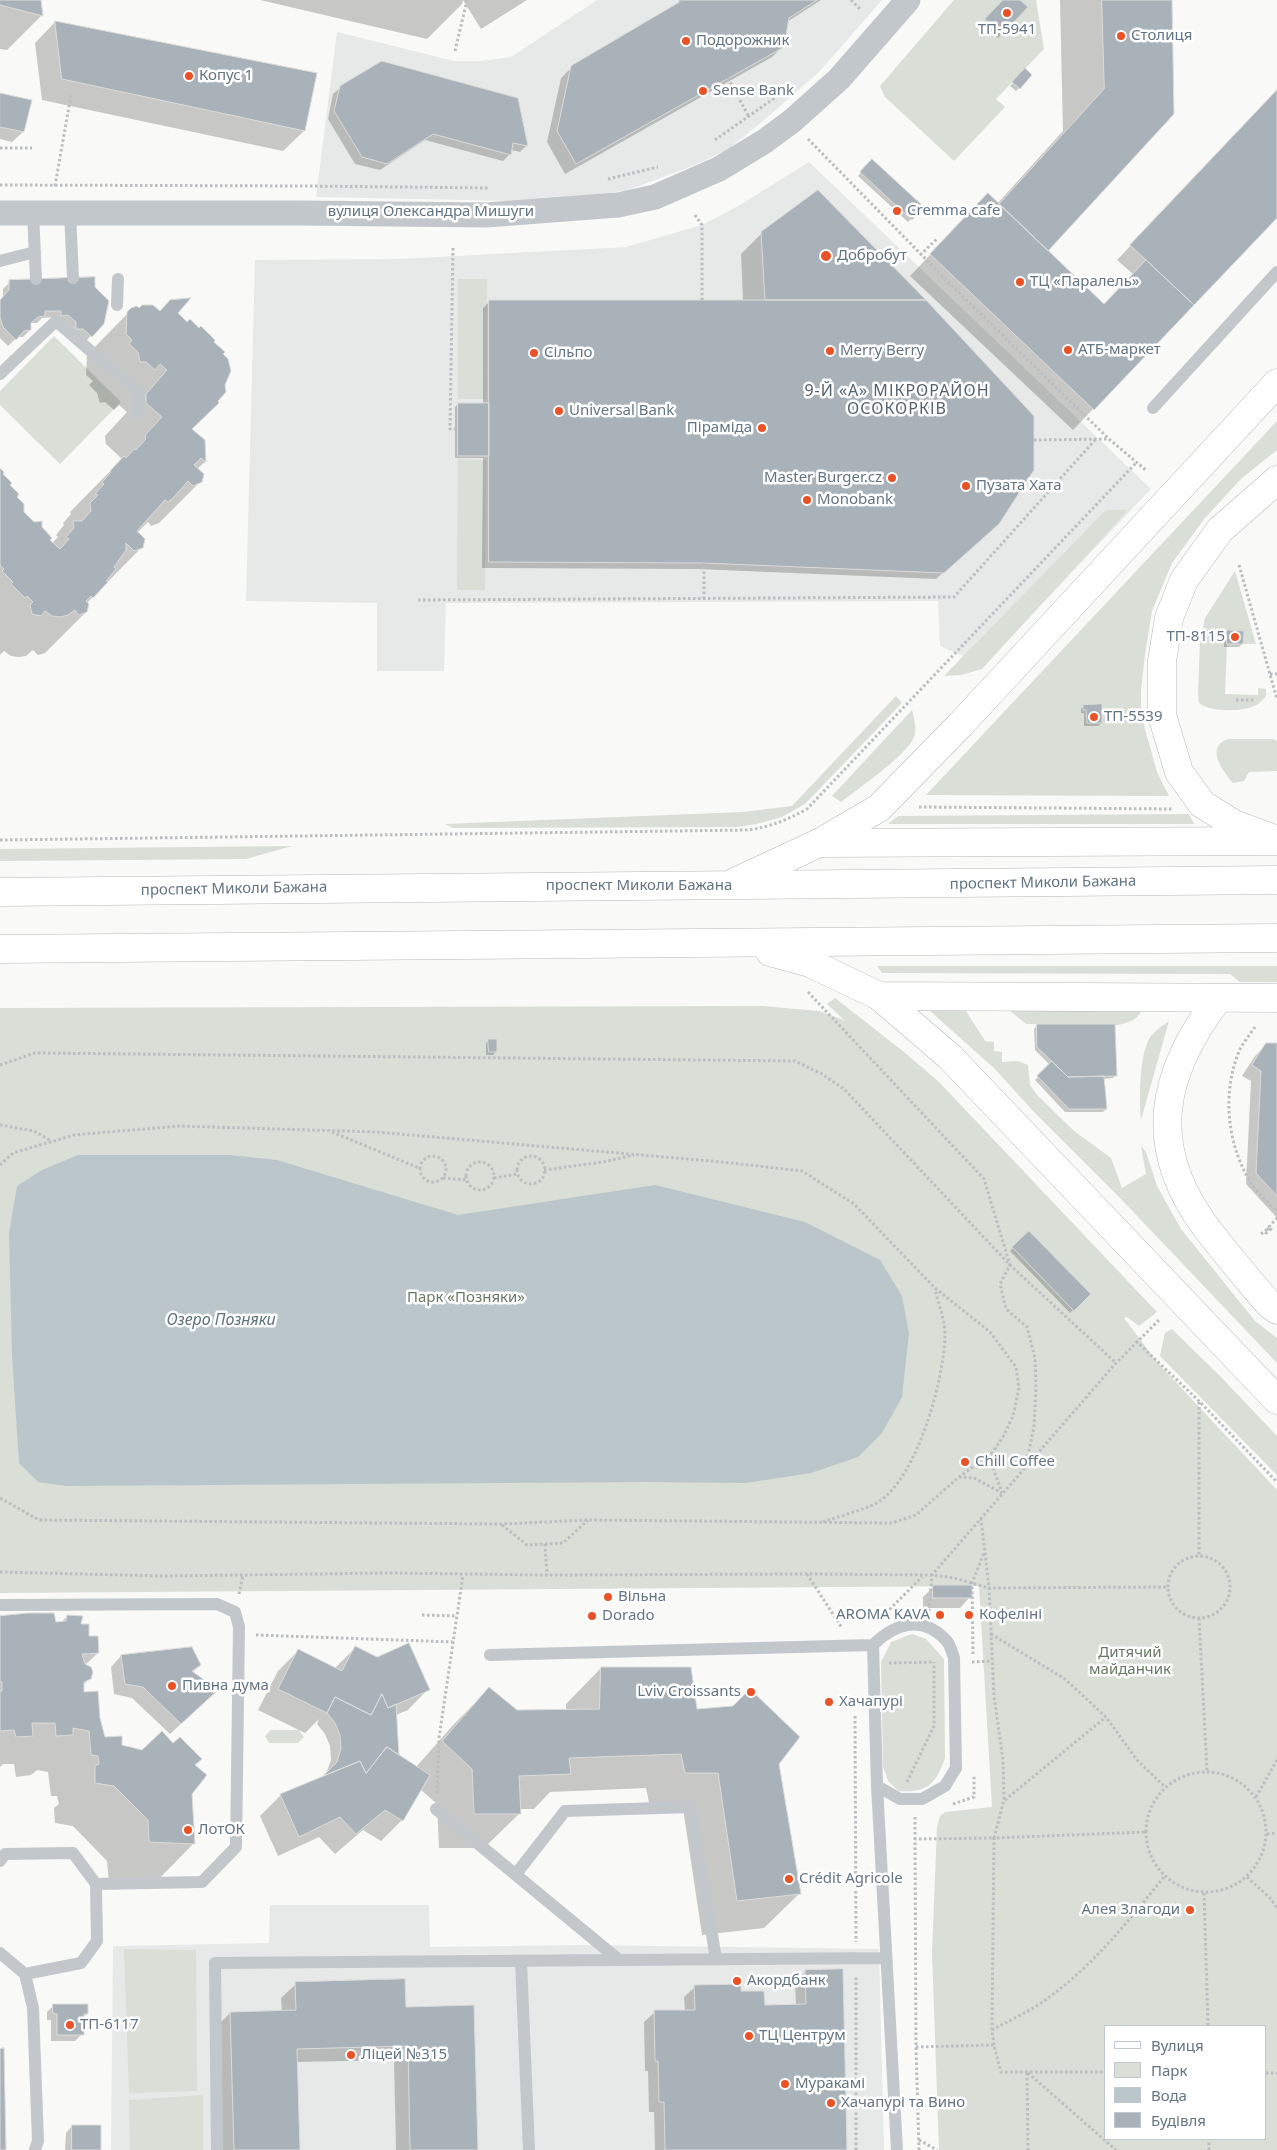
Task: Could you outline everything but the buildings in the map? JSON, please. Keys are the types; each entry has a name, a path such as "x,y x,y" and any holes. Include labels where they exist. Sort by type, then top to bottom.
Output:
{"main road":[{"path":"727,886 819,843 879,808 961,724 1277,384"},
{"path":"1277,480 1220,530 1184,580 1169,618 1162,669 1162,715 1179,772 1202,804 1234,824 1277,840"},
{"path":"819,843 1277,840"},
{"name":"проспект Миколи Бажана","path":"0,892 1277,880"},
{"path":"0,949 1277,938"},
{"path":"734,943 810,963 879,996 950,1057 1277,1400"},
{"path":"879,996 1277,998"},
{"path":"1218,998 1190,1039 1174,1073 1168,1108 1168,1145 1180,1182 1204,1225 1268,1303 1277,1310"}],"street":[{"name":"вулиця Олександра Мишуги","path":"0,213 486,215 618,205 655,197 719,169 765,141 792,121 840,80 908,0"}],"lane":[{"path":"33,213 36,280"},
{"path":"70,213 73,278"},
{"path":"0,261 35,252"},
{"path":"1153,408 1277,272"},
{"path":"117,305 118,279"},
{"path":"0,374 56,321 138,393 138,413"},
{"path":"0,1604 217,1604 235,1612 239,1626 236,1848 202,1882 96,1884"},
{"path":"877,1786 900,1799 922,1799 945,1786 956,1768 954,1658 947,1641 928,1626 904,1625 885,1632 873,1645 877,1786 897,2150"},
{"path":"490,1655 873,1645"},
{"path":"516,1874 564,1811 692,1807 716,1959"},
{"path":"436,1808 619,1960"},
{"path":"0,1861 5,1854 73,1853 96,1884 97,1941 81,1963 25,1974"},
{"path":"0,1953 25,1974 33,2008 38,2141 36,2150"},
{"path":"217,2150 215,1964 886,1958"},
{"path":"521,1961 529,2150"}],"path":[{"path":"455,51 467,0"},
{"path":"851,0 860,9"},
{"path":"728,78 750,117"},
{"path":"55,186 71,95"},
{"path":"709,145 750,117 773,98 811,143 920,255 1109,439 1146,471"},
{"path":"0,148 32,148"},
{"path":"604,180 663,166"},
{"path":"0,186 494,188"},
{"path":"695,216 702,226 702,300"},
{"path":"920,255 938,238"},
{"path":"453,248 450,429 458,429"},
{"path":"1034,440 1109,439"},
{"path":"418,600 954,597 1095,440"},
{"path":"0,840 748,830 767,827 787,820 807,809 1136,463"},
{"path":"704,563 704,599"},
{"path":"1238,565 1277,699"},
{"path":"1270,674 1277,674"},
{"path":"1236,700 1256,700"},
{"path":"919,807 1174,808"},
{"path":"808,992 984,1179 1010,1266 1000,1284 1006,1309 1027,1326 1035,1358 1034,1427 1026,1465"},
{"path":"1255,1027 1240,1049 1234,1069 1229,1095 1230,1128 1240,1162 1254,1188 1277,1211"},
{"path":"0,1065 36,1053 795,1061 822,1074 844,1089 1010,1266 1116,1363"},
{"path":"0,1125 34,1131 52,1141"},
{"path":"0,1164 13,1153 74,1135 179,1126 376,1132 637,1154 802,1172 854,1204 935,1288 990,1332 1016,1367 1019,1388 1013,1416 1003,1437 992,1453 959,1477 916,1515 892,1524 588,1520 501,1524 39,1520 2,1501 0,1498"},
{"path":"328,1131 419,1168 422,1176 430,1182 439,1181 443,1178 467,1180"},
{"path":"544,1170 603,1162 637,1154"},
{"path":"419,1168 426,1157 430,1155 438,1156 442,1158 446,1166 443,1178"},
{"path":"527,1156 539,1160 544,1170 540,1179 532,1184 523,1181 518,1174 518,1165 527,1156"},
{"path":"477,1163 489,1166 494,1178 490,1186 481,1190 472,1188 467,1180 466,1176 469,1167 477,1163"},
{"path":"494,1178 518,1174"},
{"path":"1263,1233 1269,1228 1266,1233 1271,1229 1269,1227 1277,1218"},
{"path":"820,1523 880,1502 897,1485 912,1462 935,1397 946,1335 935,1288"},
{"path":"928,1626 932,1575 982,1519 1002,1492 1116,1363 1159,1320"},
{"path":"1136,1341 1199,1401 1277,1482"},
{"path":"1199,1401 1199,1555"},
{"path":"992,1453 994,1471 1002,1492"},
{"path":"959,1477 974,1478 1002,1492"},
{"path":"982,1519 989,1588 994,1696 1003,1760 1004,1800 994,1838 992,2030 994,2045 1000,2072 1104,2072"},
{"path":"501,1524 527,1544 546,1544 563,1543 588,1520"},
{"path":"546,1544 546,1576"},
{"path":"1199,1555 1210,1557 1226,1571 1230,1581 1230,1592 1226,1602 1219,1610 1210,1616 1199,1618 1190,1617 1181,1612 1169,1597 1168,1587 1169,1577 1173,1568 1180,1561 1199,1555"},
{"path":"0,1572 164,1576 389,1573 546,1576 932,1575 954,1578 989,1588 1168,1587"},
{"path":"436,1808 439,1738 463,1574"},
{"path":"807,1574 854,1645"},
{"path":"422,1616 457,1616"},
{"path":"1199,1618 1207,1772"},
{"path":"239,1634 453,1642"},
{"path":"991,1634 1065,1680 1106,1717 1137,1760 1165,1787"},
{"path":"873,1663 934,1662"},
{"path":"855,1711 856,2150"},
{"path":"1004,1800 1106,1717"},
{"path":"1256,1797 1277,1760"},
{"path":"1207,1772 1226,1775 1242,1784 1256,1797 1264,1815 1267,1834 1264,1850 1257,1864 1247,1877 1234,1886 1220,1891 1204,1893 1190,1891 1164,1877 1154,1864 1147,1848 1145,1832 1147,1815 1154,1800 1165,1787 1177,1778 1192,1773 1207,1772"},
{"path":"919,2150 916,2047 915,1838 994,1838 1145,1832"},
{"path":"1267,1834 1277,1833"},
{"path":"992,2030 1048,1999 1087,1966 1116,1936 1164,1877"},
{"path":"1247,1877 1271,1899 1277,1908"},
{"path":"1204,1893 1208,2025"},
{"path":"916,2047 994,2045"},
{"path":"1027,2072 1028,2150"},
{"path":"1027,2072 1104,2139"},
{"path":"919,2140 937,2150"},
{"path":"1105,2140 1116,2150"}],"shaded area":[{"path":"597,0 882,0 820,71 727,150 695,165 631,189 564,202 316,197 337,32 454,61 481,61 511,57"},
{"path":"809,162 1151,489 984,665 940,646 938,601 446,603 444,671 377,671 377,603 246,601 255,260 398,259 626,247 702,225 740,205"},
{"name":"Ліцей №315","path":"270,1905 429,1905 430,1947 584,1945 879,1949 884,2150 111,2150 113,1946 269,1943"}],"green space":[{"path":"954,0 1036,0 1044,49 996,99 1005,107 954,161 885,97 880,86"},
{"path":"458,279 487,279 486,399 458,399"},
{"path":"54,336 121,402 60,464 0,405 0,391"},
{"path":"1277,421 1277,450 1241,479 1205,518 1172,563 1152,611 1141,691 1141,715 1157,772 1169,796 926,795"},
{"path":"458,459 486,460 485,590 457,590"},
{"path":"1106,510 1128,510 982,669 961,675 944,676"},
{"path":"1235,571 1256,644 1227,644 1225,694 1258,695 1258,688 1266,689 1266,696 1258,704 1249,708 1234,710 1210,708 1199,703 1200,641 1205,618"},
{"path":"896,696 902,703 805,804 782,817 737,827 453,828 445,824 743,812 792,806"},
{"path":"912,710 915,734 902,753 841,802 832,796"},
{"path":"1228,739 1273,739 1277,741 1277,771 1249,772 1244,781 1233,783 1224,772 1217,753 1221,743"},
{"path":"1189,814 1194,824 888,824 898,816"},
{"path":"292,846 246,859 0,861 0,849"},
{"path":"877,966 1277,966 1277,982 1240,982 1230,974 882,973"},
{"name":"Парк «Позняки»","path":"835,998 939,1082 1157,1312 1139,1326 1127,1317 1124,1318 1157,1362 1277,1490 1277,2150 939,2150 932,1953 937,1827 940,1816 945,1812 992,1807 979,1586 0,1593 0,1008 762,1006 819,1011 844,1020 827,1004"},
{"path":"1143,1008 1133,1020 1118,1025 1026,1024 1009,1010"},
{"path":"929,1010 966,1011 985,1041 994,1042 994,1051 1002,1052 1002,1062 1018,1061 1028,1065 1030,1085 1037,1095 1074,1131 1111,1158 1122,1188 1146,1174 1141,1146 1146,1152 1157,1186 1181,1229 1255,1321 1277,1338 1277,1363 1121,1199 1033,1111 995,1069"},
{"path":"1169,1021 1141,1120 1140,1089 1144,1053 1151,1036"},
{"path":"1172,1329 1277,1436 1277,1475 1160,1356 1165,1333"},
{"path":"912,1634 926,1639 944,1659 945,1758 938,1774 929,1785 917,1790 899,1791 888,1781 883,1766 881,1662 891,1642"},
{"path":"271,1730 299,1730 304,1737 298,1743 269,1743 265,1736"},
{"path":"124,1949 196,1950 197,2091 129,2093"},
{"path":"203,2095 203,2150 130,2150 129,2100"}],"water":[{"name":"Озеро Позняки","path":"78,1155 230,1155 277,1160 458,1215 655,1185 805,1222 880,1260 902,1296 909,1333 902,1397 882,1433 858,1457 811,1473 746,1483 66,1486 38,1482 19,1463 12,1355 9,1233 17,1186 42,1170"}],"place":[{"name":"ТП-5941","path":"1007,13"},
{"name":"Столиця","path":"1121,36"},
{"name":"Подорожник","path":"686,41"},
{"name":"Копус 1","path":"189,76"},
{"name":"Sense Bank","path":"703,91"},
{"name":"Cremma cafe","path":"897,211"},
{"name":"Добробут","path":"826,256"},
{"name":"ТЦ «Паралель»","path":"1020,282"},
{"name":"АТБ-маркет","path":"1068,350"},
{"name":"Merry Berry","path":"830,351"},
{"name":"Сільпо","path":"534,353"},
{"name":"Universal Bank","path":"559,411"},
{"name":"Піраміда","path":"762,428"},
{"name":"Master Burger.cz","path":"892,478"},
{"name":"Пузата Хата","path":"966,486"},
{"name":"Monobank","path":"807,500"},
{"name":"ТП-8115","path":"1235,637"},
{"name":"ТП-5539","path":"1094,717"},
{"name":"Chill Coffee","path":"965,1462"},
{"name":"Вільна","path":"608,1597"},
{"name":"AROMA KAVA","path":"940,1615"},
{"name":"Кофеліні","path":"969,1615"},
{"name":"Dorado","path":"592,1616"},
{"name":"Пивна дума","path":"172,1686"},
{"name":"Lviv Croissants","path":"751,1692"},
{"name":"Хачапурі","path":"829,1702"},
{"name":"ЛотОК","path":"188,1830"},
{"name":"Crédit Agricole","path":"789,1879"},
{"name":"Алея Злагоди","path":"1190,1910"},
{"name":"Акордбанк","path":"737,1981"},
{"name":"ТП-6117","path":"70,2025"},
{"name":"ТЦ Центрум","path":"749,2036"},
{"name":"Ліцей №315","path":"351,2055"},
{"name":"Муракамі","path":"785,2084"},
{"name":"Хачапурі та Вино","path":"831,2103"}],"district":[{"name":"9-Й «А» МІКРОРАЙОН ОСОКОРКІВ","path":"897,400"}],"park label":[{"name":"Дитячий майданчик","path":"1130,1662"}]}
